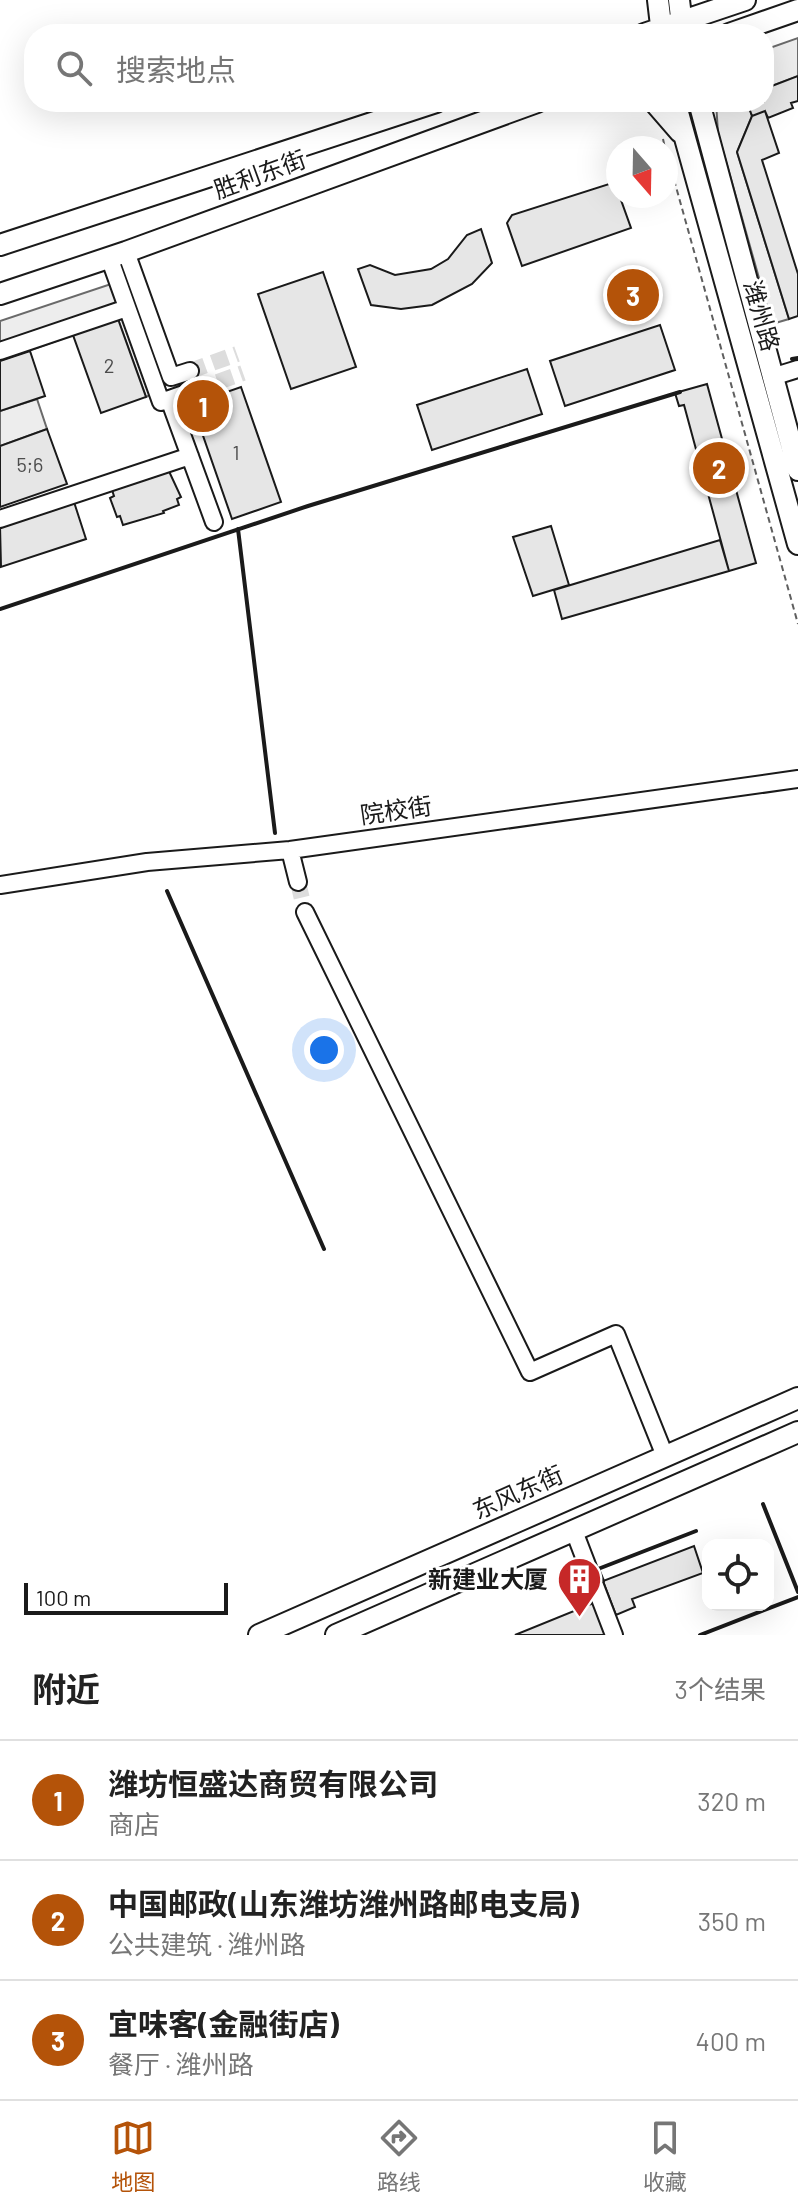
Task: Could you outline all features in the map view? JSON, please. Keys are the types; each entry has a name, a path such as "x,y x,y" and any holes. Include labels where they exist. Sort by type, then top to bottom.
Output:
{"main road":[{"path":"656,24 658,0"},
{"path":"681,18 745,0"},
{"path":"765,24 798,10"},
{"name":"胜利东街","path":"0,245 406,112"},
{"name":"胜利东街","path":"0,294 509,112"},
{"path":"663,112 683,136"},
{"name":"潍州路","path":"677,112 798,544"},
{"name":"潍州路","path":"704,112 798,470"},
{"name":"东风东街","path":"259,1635 798,1398"},
{"path":"336,1635 798,1432"}],"street":[{"path":"118,254 127,308 161,402 195,390"},
{"path":"118,254 171,377 190,371"},
{"path":"0,351 127,308"},
{"path":"772,377 798,369"},
{"path":"169,399 214,522"},
{"path":"0,519 190,456"},
{"name":"院校街","path":"0,885 147,862 290,850 798,779"},
{"path":"290,850 298,882"},
{"path":"305,912 530,1372 616,1334 665,1456"},
{"path":"574,1531 614,1635"}],"path":[{"path":"678,192 798,624"}],"shaded area":[{"path":"798,38 798,76 774,85 774,46"},
{"path":"717,112 751,112 752,116 737,152 789,319 772,324 718,133"},
{"path":"114,283 153,393 146,397 118,319 0,361 0,321"},
{"path":"37,399 47,429 0,446 0,411"}],"building":[{"path":"798,76 798,101 791,103 793,108 768,118 765,112 774,112 774,85"},
{"path":"765,112 779,153 762,160 798,274 798,316 789,319 737,152 752,116"},
{"path":"606,185 606,208 624,208 631,228 522,266 507,223 512,215"},
{"path":"481,229 492,263 472,284 432,305 401,309 371,305 358,269 370,265 395,275 431,269 448,259 467,235"},
{"path":"323,272 356,367 291,389 258,294"},
{"path":"118,319 146,397 101,413 73,335"},
{"path":"660,325 675,370 565,406 550,361"},
{"path":"30,351 45,396 0,411 0,361"},
{"path":"527,369 542,414 432,450 417,405"},
{"path":"707,384 756,563 729,571 684,405 679,406 675,393"},
{"path":"241,387 281,502 232,519 192,404"},
{"path":"47,429 67,484 0,507 0,446"},
{"path":"167,467 181,497 177,499 179,505 164,513 123,525 110,498 114,496 111,487"},
{"path":"74,502 86,539 1,567 0,526"},
{"path":"551,526 569,585 533,596 513,537"},
{"path":"720,540 729,571 562,619 554,590"},
{"path":"694,1546 702,1570 702,1573 632,1599 635,1607 616,1615 603,1581"},
{"name":"新建业大厦","path":"596,1602 609,1635 515,1635"}],"tunnel":[{"path":"190,371 237,354"},
{"path":"195,390 243,373"},
{"path":"298,882 305,912"}],"wall":[{"path":"792,359 798,358"},
{"path":"0,609 308,506 680,392"},
{"path":"238,529 275,833"},
{"path":"167,891 324,1249"},
{"path":"763,1504 798,1592"},
{"path":"603,1581 598,1569 696,1531"},
{"path":"700,1635 798,1597"}],"place":[{"name":"宜味客(金融街店)","path":"633,295"},
{"name":"潍坊恒盛达商贸有限公司","path":"203,406"},
{"name":"中国邮政(山东潍坊潍州路邮电支局)","path":"719,468"},
{"name":"新建业大厦","path":"579,1619"}]}
